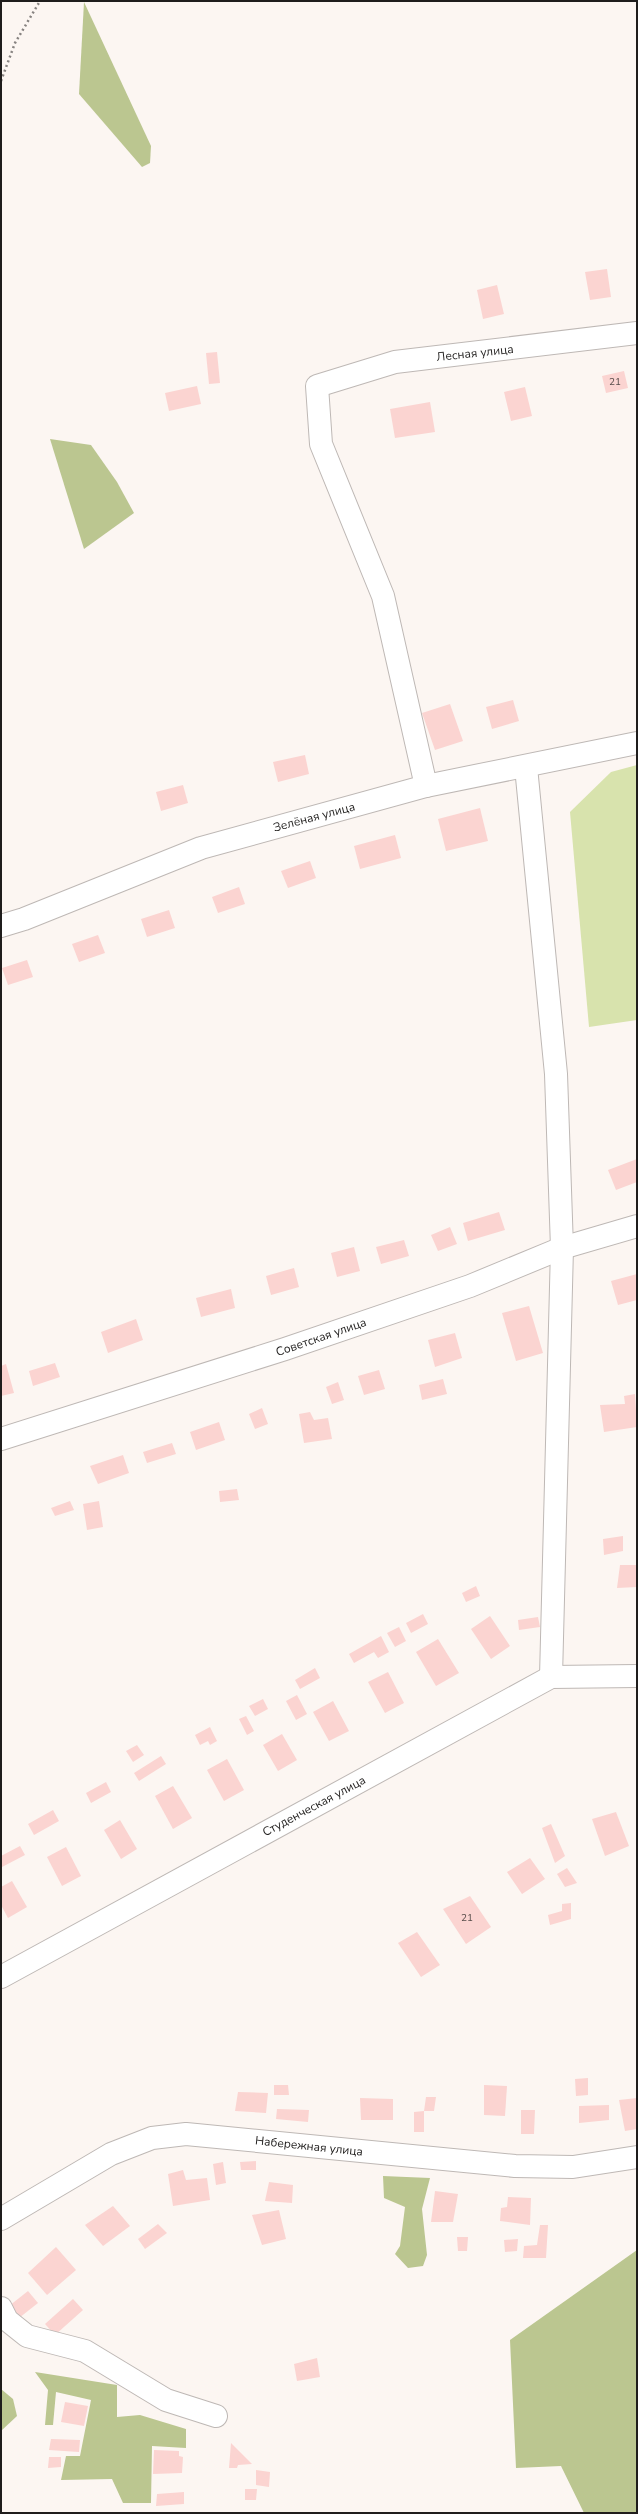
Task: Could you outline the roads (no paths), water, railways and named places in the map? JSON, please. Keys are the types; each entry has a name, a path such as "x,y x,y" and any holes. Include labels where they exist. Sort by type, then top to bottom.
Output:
{"street":[{"name":"Лесная улица","path":"426,786 383,596 321,444 317,386 395,362 637,333"},
{"name":"Зелёная улица","path":"1,926 24,919 201,848 426,786 526,767 637,743"},
{"path":"526,767 556,1074 562,1248 551,1677"},
{"name":"Советская улица","path":"1,1439 293,1347 470,1286 562,1248 637,1226"},
{"name":"Студенческая улица","path":"1,1977 551,1677 637,1676"},
{"name":"Набережная улица","path":"1,2218 111,2154 152,2138 186,2134 515,2166 573,2167 637,2157"},
{"path":"1,2308 7,2320 27,2336 85,2351 166,2400 216,2416"}]}
